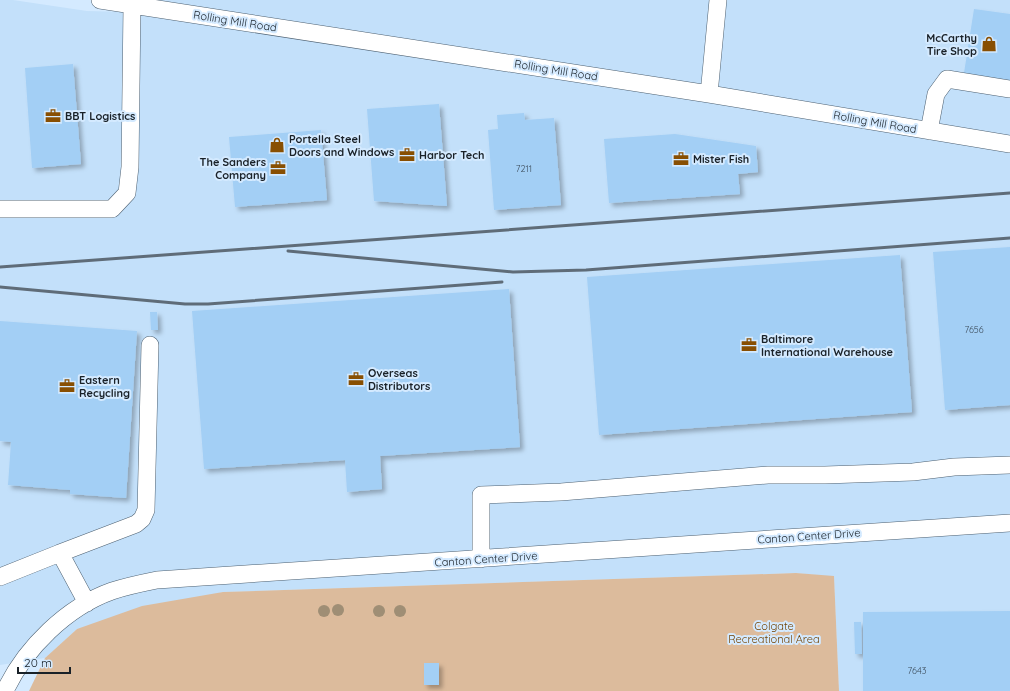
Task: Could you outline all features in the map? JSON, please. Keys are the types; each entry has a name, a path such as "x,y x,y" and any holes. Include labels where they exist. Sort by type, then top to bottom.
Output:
{"street":[{"name":"Rolling Mill Road","path":"100,0 709,94 1010,144"},
{"path":"709,94 718,0"},
{"path":"0,209 112,209 127,193 130,167 132,5"},
{"path":"929,131 936,94 946,79 1010,89"},
{"path":"0,577 136,524 142,519 146,510 150,345"},
{"path":"481,559 481,496 561,492 768,475 913,472 954,467 1010,465"},
{"name":"Canton Center Drive","path":"5,691 10,680 28,653 54,627 87,603 111,591 157,580 1010,523"},
{"path":"60,553 87,603"}],"shaded area":[{"path":"0,0 13,0 87,11 250,15 158,0 1010,0 1010,691 839,691 834,577 796,573 223,592 77,629 45,658 0,665"}],"green space":[{"name":"Colgate Recreational Area","path":"796,573 834,576 839,691 29,691 45,658 77,629 142,606 223,592"}],"building":[{"name":"McCarthy Tire Shop","path":"974,9 1010,14 1010,80 964,73"},
{"name":"BBT Logistics","path":"73,64 81,164 32,168 25,68"},
{"name":"Harbor Tech","path":"439,104 447,206 374,201 367,109"},
{"path":"524,113 525,120 554,118 561,205 494,210 488,130 498,129 497,115"},
{"name":"The Sanders Company","path":"321,130 327,200 235,207 229,137"},
{"name":"Mister Fish","path":"675,134 756,146 758,172 738,174 740,194 609,203 604,139"},
{"path":"1010,247 1010,405 945,410 933,252"},
{"name":"Baltimore International Warehouse","path":"900,255 912,412 599,435 587,277"},
{"name":"Overseas Distributors","path":"509,289 520,447 380,456 382,489 347,492 345,460 204,469 192,311"},
{"path":"150,312 157,312 158,330 151,330"},
{"name":"Eastern Recycling","path":"0,321 137,331 126,498 70,494 70,490 8,485 11,442 0,441"},
{"path":"1010,611 1010,691 863,691 863,612"},
{"path":"854,622 861,622 862,654 855,654"},
{"path":"424,663 439,663 439,685 424,685"}],"railway":[{"path":"0,267 1010,193"},
{"path":"288,251 513,272 586,270 1010,238"},
{"path":"0,287 185,304 208,304 502,282"}],"place":[{"name":"McCarthy Tire Shop","path":"989,44"},
{"name":"BBT Logistics","path":"53,116"},
{"name":"Portella Steel Doors and Windows","path":"277,145"},
{"name":"Harbor Tech","path":"407,155"},
{"name":"Mister Fish","path":"681,159"},
{"name":"The Sanders Company","path":"278,168"},
{"name":"Baltimore International Warehouse","path":"749,345"},
{"name":"Overseas Distributors","path":"356,379"},
{"name":"Eastern Recycling","path":"67,386"}]}
